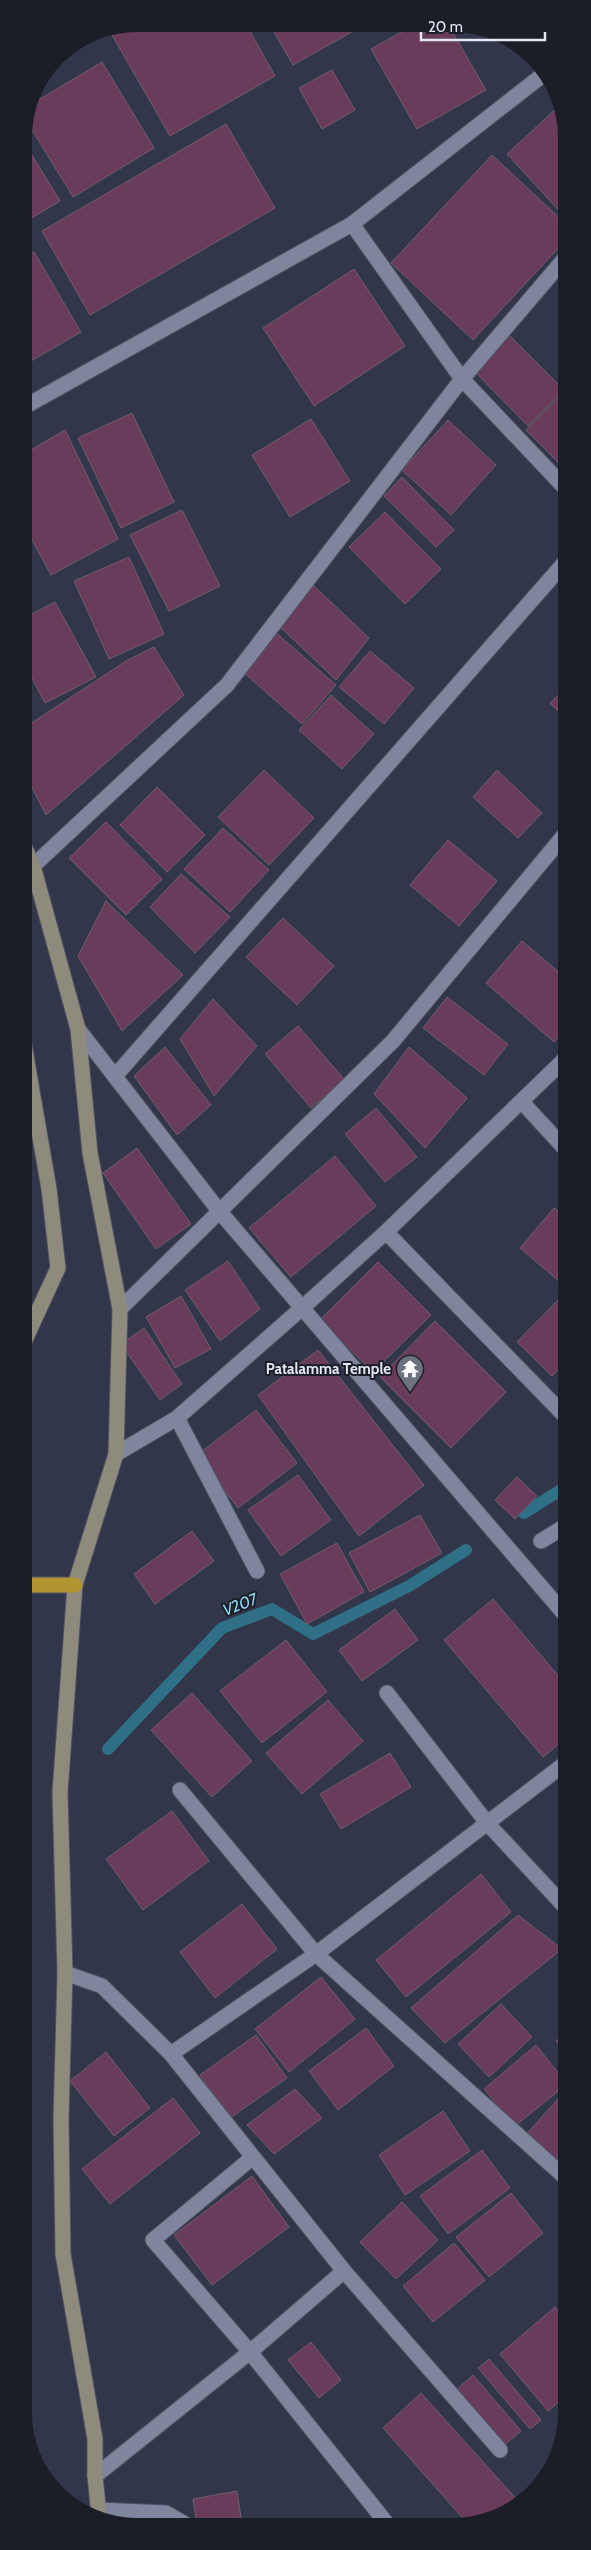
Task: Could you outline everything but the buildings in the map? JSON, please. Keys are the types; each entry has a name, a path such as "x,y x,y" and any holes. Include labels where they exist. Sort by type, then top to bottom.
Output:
{"highway":[{"path":"32,1585 75,1585"}],"street":[{"path":"33,402 352,224 540,77"},
{"path":"352,224 462,378 558,480"},
{"path":"99,2510 95,2476 95,2439 63,2254 61,2119 65,1973 60,1792 75,1585 116,1454 120,1308 90,1153 78,1029 33,866 227,685 462,378 558,266"},
{"path":"116,1076 558,570"},
{"path":"120,1308 393,1041 558,843"},
{"path":"78,1029 220,1212 558,1606"},
{"path":"116,1454 178,1418 386,1232 558,1065"},
{"path":"32,1324 58,1268 49,1189 33,1094"},
{"path":"522,1102 558,1141"},
{"path":"386,1232 558,1409"},
{"path":"178,1418 257,1571"},
{"path":"541,1540 558,1530"},
{"path":"388,1692 487,1823 558,1899"},
{"path":"171,2054 316,1954 558,1769"},
{"path":"180,1790 316,1954 558,2171"},
{"path":"65,1973 102,1986 171,2054 344,2271 500,2450"},
{"path":"253,2157 153,2240 250,2352 382,2518"},
{"path":"95,2476 250,2352 344,2271"},
{"path":"108,2513 166,2513 175,2518"}],"waterway":[{"name":"V207","path":"524,1513 558,1492"},
{"name":"V207","path":"108,1749 222,1628 272,1609 313,1634 409,1586 466,1550"}],"place":[{"name":"Patalamma Temple","path":"410,1393"}]}
